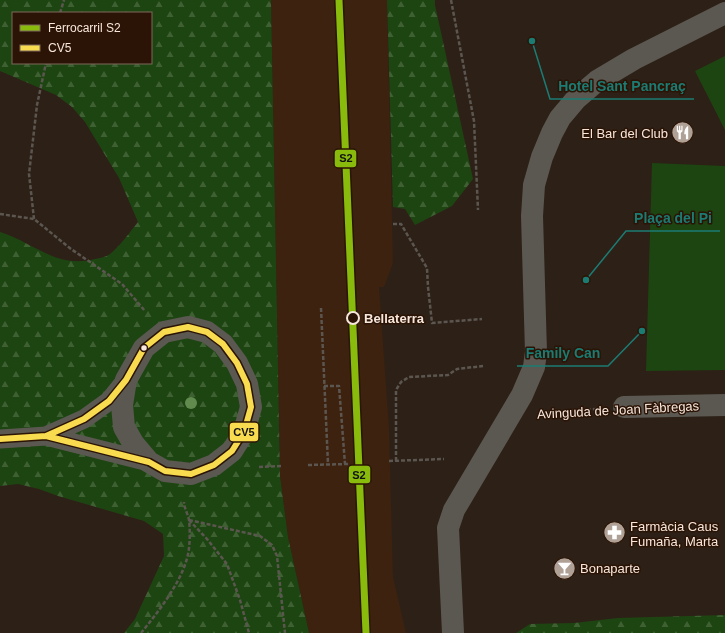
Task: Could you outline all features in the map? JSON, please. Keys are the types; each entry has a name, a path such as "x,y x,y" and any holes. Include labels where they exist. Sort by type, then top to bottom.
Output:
{"street":[{"path":"453,633 448,528 454,510 511,415 522,395 534,367 532,216 534,185 542,157 552,133 560,118 576,99 597,81 634,59 725,13"},
{"path":"188,327 207,332 223,344 237,362 247,384 251,407 244,432 232,451 214,465 191,474 165,471 149,462 133,443 124,427 122,405 126,380 144,348 164,332 188,327"},
{"name":"Avinguda de Joan Fàbregas","path":"624,407 725,405"}],"lane":[{"path":"46,436 84,419 109,401 126,380"},
{"path":"0,439 46,436 149,462"}],"path":[{"path":"60,12 64,0"},
{"path":"451,0 474,121 478,210"},
{"path":"34,219 28,174 37,105 46,64"},
{"path":"0,214 34,219 71,249 122,284 142,307"},
{"path":"393,224 401,224 427,268 432,323 482,320"},
{"path":"320,308 328,464"},
{"path":"396,461 396,390 401,382 409,377 448,375 457,369 483,366"},
{"path":"324,386 339,386 345,464"},
{"name":"Avinguda de Joan Fàbregas","path":"511,415 624,407"},
{"path":"389,461 444,459"},
{"path":"308,465 349,464"},
{"path":"260,467 283,466"},
{"path":"141,633 163,605 180,574 189,548 189,520 184,504"},
{"path":"189,520 207,539 226,564 240,600 249,633"},
{"path":"189,520 260,536 272,545 278,561 286,633"}],"shaded area":[{"path":"271,0 387,0 393,263 384,287 379,287 389,428 393,577 406,633 309,633 288,537 280,476"}],"green space":[{"path":"0,0 271,0 280,476 288,537 309,633 124,633 135,619 164,556 163,534 144,521 39,489 18,484 0,486 0,232 57,258 69,261 81,261 101,258 110,254 138,222 119,178 85,122 72,107 56,95 0,71"},
{"path":"387,0 435,0 473,179 452,206 415,225 405,209 393,207"},
{"path":"725,56 725,130 695,71"},
{"path":"652,163 725,166 725,370 646,371"},
{"path":"725,615 725,633 516,633 530,624 574,623 618,618"}],"rail line":[{"name":"S2","path":"339,0 366,633"}],"transit line":[{"name":"CV5","path":"188,327 207,332 223,344 237,363 247,384 251,407 244,432 232,451 214,465 191,474 165,471 149,462 46,436 84,419 109,401 126,380 144,348 164,332 188,327"},
{"name":"CV5","path":"0,439 46,436"}],"place":[{"name":"Hotel Sant Pancraç","path":"532,41"},
{"name":"El Bar del Club","path":"683,133"},
{"name":"Plaça del Pi","path":"586,280"},
{"name":"Bellaterra","path":"353,318"},
{"name":"Family Can","path":"642,331"},
{"name":"Farmàcia Caus Fumaña, Marta","path":"614,533"},
{"name":"Bonaparte","path":"564,568"}]}
